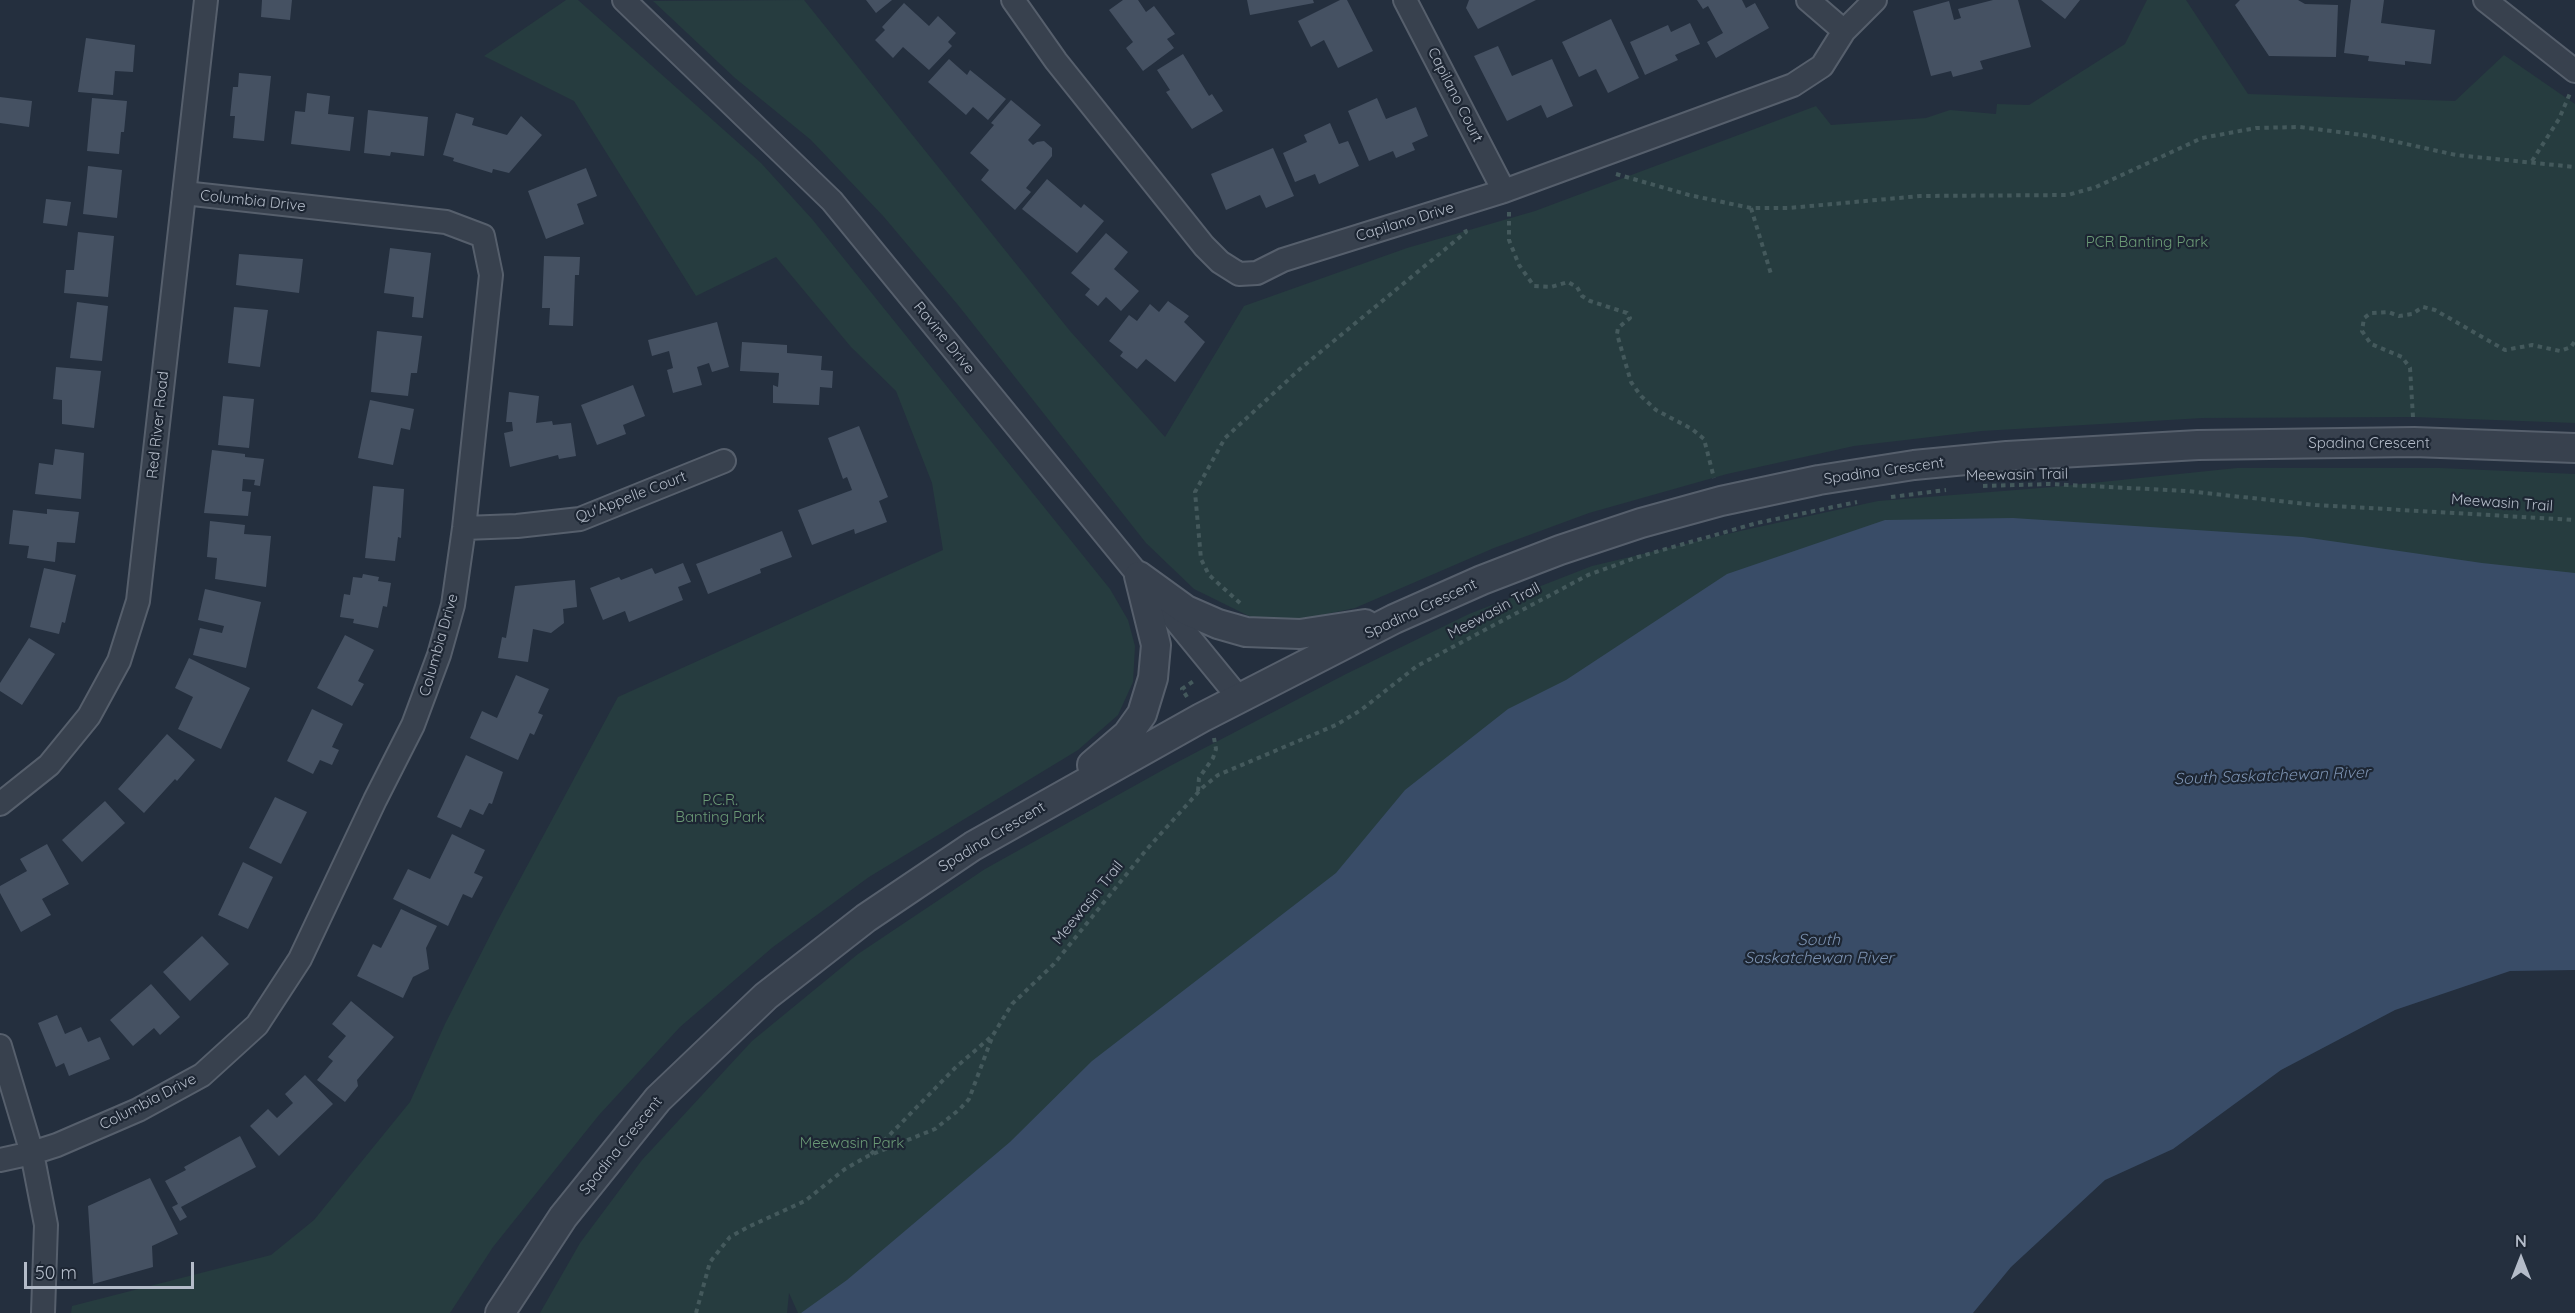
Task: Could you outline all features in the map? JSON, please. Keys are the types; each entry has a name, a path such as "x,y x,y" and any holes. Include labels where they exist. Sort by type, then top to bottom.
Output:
{"street":[{"name":"Red River Road","path":"0,804 49,765 89,716 119,662 138,601 206,0"},
{"name":"Ravine Drive","path":"624,0 832,201 1239,698"},
{"name":"Capilano Drive","path":"1013,0 1056,61 1204,246 1220,262 1239,274 1257,273 1283,260 1504,191 1793,85 1822,66 1844,31 1875,0"},
{"name":"Capilano Court","path":"1405,0 1504,191"},
{"path":"1808,0 1844,31"},
{"path":"2485,0 2575,70"},
{"name":"Columbia Drive","path":"0,1160 32,1153 138,1110 202,1075 257,1026 300,959 413,725 439,656 453,605 464,528 491,275 483,236 446,222 184,193"},
{"name":"Spadina Crescent","path":"500,1313 563,1217 658,1099 766,996 866,918 973,846 1202,718 1394,619 1482,580 1560,550 1641,523 1720,502 1819,480 1914,465 2007,456 2198,445 2414,442 2575,448"},
{"name":"Qu'Appelle Court","path":"464,528 517,526 580,519 724,461"},
{"path":"1139,576 1186,610 1218,624 1246,632 1273,634 1318,632 1394,619"},
{"path":"1052,801 1128,735 1142,714 1156,663 1156,645 1139,576"},
{"path":"0,1046 32,1153 45,1225 42,1313"}],"path":[{"path":"2532,161 2559,119 2575,82"},
{"path":"1616,174 1689,195 1751,208 1789,208 1920,196 2068,195 2096,187 2202,138 2256,128 2300,127 2339,132 2456,155 2575,167"},
{"path":"1504,191 1510,217 1509,240 1519,265 1534,286 1551,287 1569,282 1577,286 1582,296 1590,301 1627,313 1630,318 1618,328 1617,334 1631,382 1641,396 1656,410 1692,429 1704,439 1720,502"},
{"path":"1246,632 1249,613 1209,576 1201,558 1196,492 1231,431 1301,368 1466,232 1458,206"},
{"path":"1751,208 1771,274"},
{"path":"2414,442 2410,368 2402,357 2371,344 2362,331 2364,318 2371,313 2388,312 2399,316 2412,314 2423,307 2505,350 2532,345 2559,351 2571,347 2575,341"},
{"name":"Meewasin Trail","path":"1975,486 2050,484 2187,491 2316,505 2575,520"},
{"name":"Meewasin Trail","path":"1889,497 1953,489"},
{"name":"Meewasin Trail","path":"696,1313 710,1262 730,1238 748,1227 805,1201 845,1169 868,1156 935,1129 960,1109 969,1099 993,1035 1012,1004 1054,964 1147,849 1197,793 1218,775 1336,725 1361,710 1417,666 1588,575 1638,557 1757,523 1868,500"},
{"path":"1197,793 1199,778 1213,758 1216,749 1215,739 1202,718"},
{"path":"868,1156 955,1068 993,1035"}],"green space":[{"name":"P.C.R. Banting Park","path":"566,0 578,0 761,163 812,219 1110,589 1128,620 1135,646 1133,682 1118,715 1078,750 869,877 773,947 680,1027 599,1115 493,1247 450,1313 71,1313 72,1306 271,1255 314,1220 410,1102 445,1024 498,920 618,697 943,550 932,483 896,391 851,347 776,257 696,296 574,101 484,56"},
{"name":"PCR Banting Park","path":"804,0 1070,331 1165,437 1244,306 1407,248 1535,211 1816,106 1831,125 1926,118 1950,110 1996,114 1997,104 2029,105 2125,44 2147,0 2186,0 2248,94 2455,101 2504,55 2575,104 2575,423 2413,417 2203,418 1982,431 1854,446 1727,474 1589,513 1494,548 1355,608 1308,618 1257,620 1194,589 1146,543 958,305 884,217 811,140 735,78 653,1"},
{"name":"Meewasin Park","path":"2237,468 2440,468 2575,474 2575,588 852,1313 798,1313 789,1293 787,1313 540,1313 580,1243 642,1160 752,1041 858,954 985,869 1170,766 1346,674 1469,614 1592,566 1740,531 1878,501 2053,487"}],"water":[{"name":"South Saskatchewan River","path":"2013,518 2303,537 2482,563 2575,573 2575,970 2510,971 2395,1010 2281,1070 2173,1149 2105,1180 2011,1267 1973,1313 801,1313 847,1280 1010,1142 1092,1061 1336,873 1405,790 1508,709 1566,680 1727,574 1885,520"}],"building":[{"path":"262,0 292,0 290,20 261,17"},
{"path":"866,0 892,0 876,13"},
{"path":"1123,0 1138,0 1146,12 1154,6 1175,34 1167,39 1174,48 1143,71 1126,48 1133,42 1109,10"},
{"path":"1247,0 1313,0 1314,3 1250,15"},
{"path":"1340,0 1347,0 1373,51 1338,68 1324,40 1311,47 1298,21"},
{"path":"1469,0 1536,0 1478,29 1466,8"},
{"path":"1697,0 1742,0 1746,8 1755,3 1769,28 1716,58 1707,42 1723,33 1708,6 1703,9"},
{"path":"1993,0 2018,0 2031,47 1980,61 1983,69 1953,77 1951,71 1931,76 1913,11 1949,1 1954,20 1961,18 1958,9"},
{"path":"2041,0 2080,0 2065,19"},
{"path":"2240,0 2298,0 2305,4 2338,5 2336,57 2269,56 2235,5"},
{"path":"2351,0 2384,0 2381,23 2435,30 2431,64 2405,61 2405,65 2368,61 2369,56 2344,53"},
{"path":"904,3 929,26 938,16 956,33 948,42 952,46 929,70 903,47 893,58 875,40 885,30 882,27"},
{"path":"1611,19 1639,78 1608,93 1596,69 1579,77 1562,42"},
{"path":"1690,23 1700,44 1675,55 1678,60 1645,75 1630,42 1668,25 1671,32"},
{"path":"86,38 135,45 133,72 115,71 113,95 78,92"},
{"path":"1498,46 1512,76 1552,59 1573,106 1547,118 1541,105 1507,121 1474,56"},
{"path":"1183,54 1209,96 1212,94 1223,111 1192,129 1166,92 1170,90 1157,70"},
{"path":"949,59 967,75 970,70 1006,99 988,120 973,107 966,115 928,82"},
{"path":"239,73 271,76 264,141 233,138 235,116 230,116 233,87 238,87"},
{"path":"307,93 330,96 328,114 354,117 350,151 291,144 295,111 305,112"},
{"path":"0,97 32,101 29,127 0,123"},
{"path":"92,98 127,101 119,154 87,151"},
{"path":"1377,98 1386,119 1416,107 1428,136 1412,143 1415,150 1396,158 1393,151 1369,161 1348,111"},
{"path":"1011,100 1041,125 1028,140 1033,145 1044,141 1052,148 1052,156 1026,188 1031,192 1015,210 981,180 989,170 970,153 994,125 991,123"},
{"path":"368,110 428,117 424,156 391,152 390,156 364,153"},
{"path":"456,113 474,118 472,125 507,135 521,116 542,135 509,173 493,169 492,173 453,161 454,158 443,155"},
{"path":"1330,123 1339,144 1348,141 1359,166 1319,184 1315,174 1295,182 1283,153 1307,142 1304,135"},
{"path":"1273,148 1294,196 1266,208 1260,195 1226,210 1211,174"},
{"path":"88,166 122,170 117,218 83,214"},
{"path":"586,168 597,196 577,204 584,224 546,239 528,191"},
{"path":"1047,179 1081,208 1084,204 1104,221 1077,253 1022,209"},
{"path":"46,199 71,202 67,226 43,223"},
{"path":"78,232 114,236 108,297 64,293 66,270 74,270"},
{"path":"1106,233 1128,252 1114,269 1139,291 1121,311 1106,297 1098,306 1085,295 1090,289 1071,273"},
{"path":"390,248 431,253 423,318 412,317 414,297 384,293"},
{"path":"239,254 303,259 299,293 236,285"},
{"path":"544,256 580,257 579,275 575,275 573,326 549,325 550,308 542,308"},
{"path":"1168,301 1189,316 1184,322 1205,342 1175,382 1146,359 1137,369 1120,356 1123,352 1109,341 1129,315 1137,321 1150,304 1159,312"},
{"path":"77,302 108,306 102,361 70,358"},
{"path":"234,307 268,310 260,367 228,363"},
{"path":"717,322 729,367 712,372 709,363 697,367 702,385 673,393 667,370 673,368 669,351 652,356 648,340"},
{"path":"377,331 422,336 417,373 411,373 408,396 371,392"},
{"path":"742,342 787,345 787,353 822,356 821,370 833,371 832,388 820,387 819,405 773,403 773,385 778,387 779,373 740,371"},
{"path":"56,367 101,371 94,428 62,424 62,400 53,399"},
{"path":"633,385 645,416 623,425 626,434 597,445 581,405"},
{"path":"509,392 539,396 536,423 552,421 553,425 571,423 576,456 559,459 558,455 510,467 504,433 513,431 512,422 506,422"},
{"path":"223,396 254,399 249,448 218,445"},
{"path":"370,400 414,409 410,430 401,428 393,465 358,458"},
{"path":"859,426 888,497 879,501 887,522 855,534 854,529 812,545 798,510 852,490 847,477 843,479 828,438"},
{"path":"55,449 84,453 81,499 35,494 39,463 53,465"},
{"path":"212,450 264,459 260,486 254,485 255,480 243,479 242,491 251,492 248,516 204,513"},
{"path":"373,486 404,489 401,538 398,537 395,561 365,558"},
{"path":"47,509 79,512 75,543 57,542 55,562 27,558 29,546 9,544 13,510 47,514"},
{"path":"210,521 245,525 244,534 271,536 266,587 215,579 217,558 207,557"},
{"path":"782,531 792,557 760,569 761,573 708,594 696,564"},
{"path":"683,563 691,582 678,587 683,600 629,622 625,611 603,620 590,588 619,577 621,580 652,568 655,574"},
{"path":"44,568 76,575 65,623 62,622 59,634 30,627"},
{"path":"363,574 379,577 378,581 391,583 387,607 383,606 378,628 353,623 354,619 340,617 344,594 350,595 353,577 362,578"},
{"path":"575,580 577,607 563,609 564,623 551,633 533,629 528,662 498,658 502,637 506,638 515,586"},
{"path":"205,589 261,602 246,668 193,655 200,628 222,633 224,626 198,620"},
{"path":"345,635 374,650 358,681 364,684 352,706 317,688"},
{"path":"29,638 55,654 22,705 0,691 0,683"},
{"path":"189,658 250,688 221,749 178,729 193,697 175,688"},
{"path":"516,675 549,689 538,713 543,715 534,735 530,733 518,760 470,738 482,711 497,718"},
{"path":"312,709 343,724 332,747 339,750 332,765 320,760 313,774 287,761"},
{"path":"167,734 195,760 144,813 118,789"},
{"path":"466,755 503,772 492,804 489,803 483,815 470,809 461,828 437,817"},
{"path":"275,797 307,812 281,864 249,848"},
{"path":"105,801 125,823 82,862 62,840"},
{"path":"452,834 485,850 474,873 483,877 472,898 463,894 448,926 393,899 408,869 430,879"},
{"path":"47,844 69,884 42,899 51,915 21,932 0,893 0,886 27,871 20,859"},
{"path":"243,862 273,877 248,929 218,915"},
{"path":"401,909 437,926 426,948 429,969 413,977 403,998 357,976 373,944 381,948"},
{"path":"202,936 229,964 190,1001 163,972"},
{"path":"151,984 180,1017 160,1035 154,1028 133,1046 110,1020"},
{"path":"351,1001 394,1037 357,1080 358,1086 345,1102 317,1080 333,1061 328,1057 346,1036 332,1024"},
{"path":"57,1015 65,1034 81,1027 88,1042 100,1037 110,1059 69,1076 64,1063 56,1067 38,1023"},
{"path":"305,1075 333,1104 279,1156 250,1126 268,1109 277,1118 293,1103 285,1094"},
{"path":"240,1136 256,1167 181,1207 187,1217 180,1221 172,1207 178,1204 165,1181 186,1170 184,1167"},
{"path":"150,1178 178,1234 152,1246 153,1267 93,1284 88,1206"}]}
